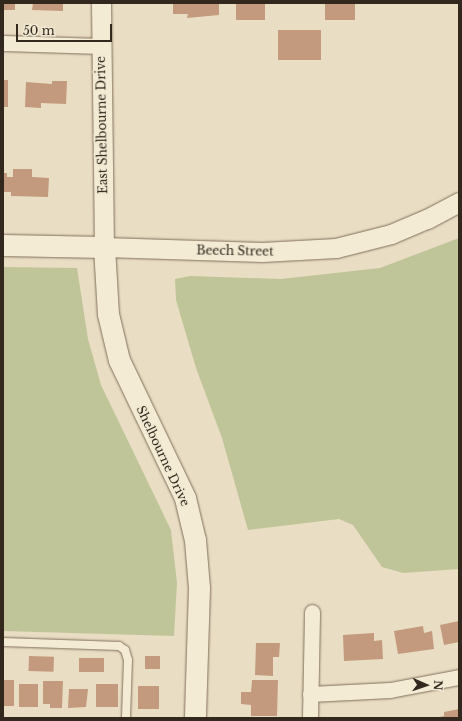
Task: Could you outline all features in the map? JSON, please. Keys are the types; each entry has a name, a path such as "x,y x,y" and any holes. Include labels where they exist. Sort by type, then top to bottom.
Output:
{"main road":[{"name":"Beech Street","path":"3,245 104,247"},
{"name":"Shelbourne Drive","path":"104,247 108,314 119,360 185,498 195,540 199,588 195,718"}],"street":[{"name":"East Shelbourne Drive","path":"101,3 104,247"},
{"path":"3,43 102,46"},
{"name":"Beech Street","path":"104,247 262,252 336,248 391,234 427,220 459,202"},
{"path":"310,718 312,612"},
{"path":"310,694 390,690 459,677"}],"lane":[{"path":"3,642 119,646 125,650 128,660 126,718"}],"green space":[{"path":"459,238 459,569 403,573 382,567 353,525 339,519 248,530 222,438 196,368 176,300 175,279 190,276 281,279 380,268"},
{"path":"3,267 77,268 88,339 101,385 171,530 177,583 174,636 3,631"}],"building":[{"path":"3,3 15,3 15,10 3,10"},
{"path":"33,3 63,3 63,11 32,10"},
{"path":"173,3 219,3 219,15 187,18 188,14 173,14"},
{"path":"236,3 265,3 265,20 236,20"},
{"path":"325,3 355,3 355,20 325,20"},
{"path":"278,30 321,30 321,60 278,60"},
{"path":"3,80 8,80 8,107 3,107"},
{"path":"52,81 67,81 66,104 41,103 41,108 25,107 26,82 52,84"},
{"path":"13,169 32,169 32,177 49,178 48,197 11,196 11,192 3,192 3,173 7,173 7,177 13,177"},
{"path":"459,621 459,642 444,645 440,625"},
{"path":"423,626 424,633 432,631 434,649 398,654 394,631"},
{"path":"374,633 374,641 382,640 383,659 344,661 343,635"},
{"path":"256,643 280,643 279,657 273,657 273,676 255,675"},
{"path":"29,656 54,657 53,672 28,671"},
{"path":"145,656 160,656 160,669 145,669"},
{"path":"79,658 104,658 104,672 79,672"},
{"path":"3,680 14,680 14,706 3,706"},
{"path":"252,680 278,680 277,716 251,716 251,705 241,704 241,692 251,692"},
{"path":"43,681 63,681 62,708 50,708 50,704 43,704"},
{"path":"19,684 38,684 38,707 19,707"},
{"path":"96,684 118,684 118,707 96,707"},
{"path":"138,686 159,686 159,709 138,709"},
{"path":"69,689 88,689 86,707 68,708"},
{"path":"459,709 459,718 435,718 444,716 444,712"}]}
